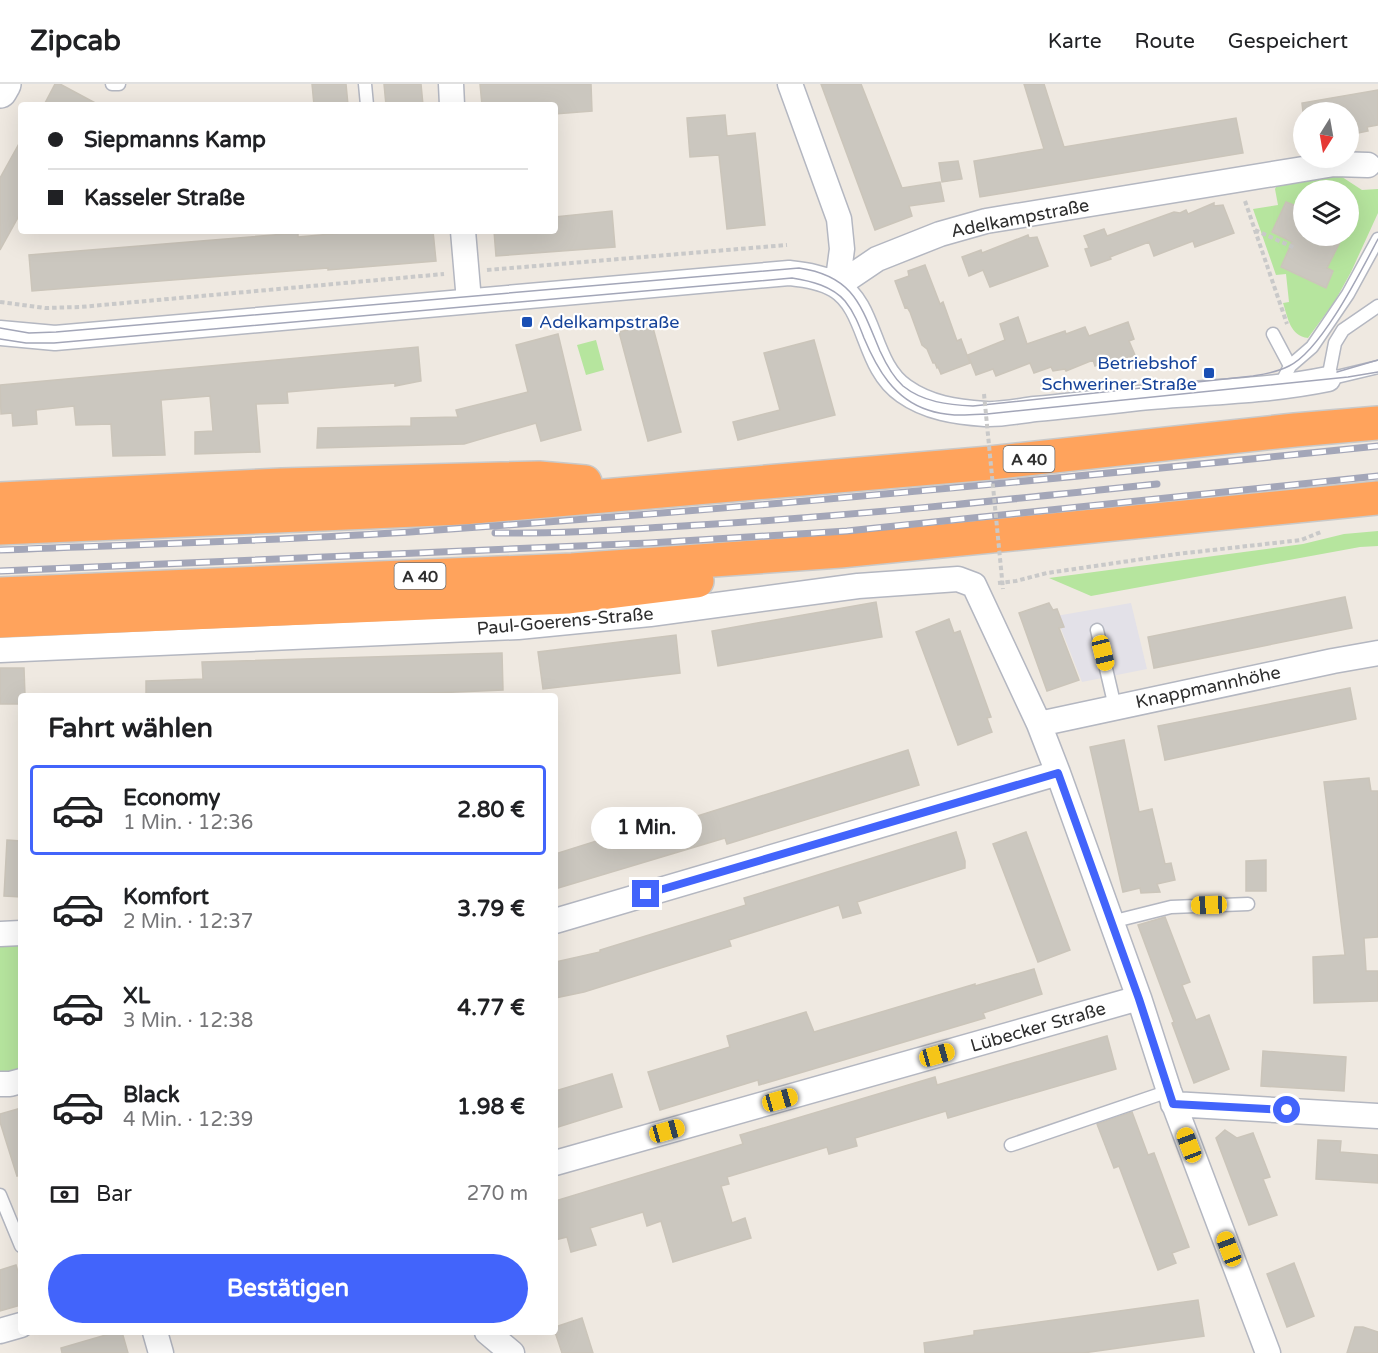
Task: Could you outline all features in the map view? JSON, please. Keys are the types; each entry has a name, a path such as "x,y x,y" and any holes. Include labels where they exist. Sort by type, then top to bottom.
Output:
{"highway":[{"name":"A 40","path":"0,528 462,508 990,463 1378,423"},
{"path":"0,499 282,485 539,478 679,490"},
{"name":"A 40","path":"0,594 572,570 840,551 1378,498"},
{"path":"0,621 568,597 680,584 840,551"}],"main road":[{"path":"0,91 4,84"}],"street":[{"path":"451,84 452,102"},
{"path":"790,84 839,219 842,249 837,286"},
{"name":"Adelkampstraße","path":"837,286 877,259 940,234 977,224 1334,164 1368,165"},
{"path":"463,234 469,301"},
{"path":"0,333 55,338 789,273 822,279 837,286 847,295 857,309 879,362 889,377 901,389 931,406 987,414 1150,397 1279,388 1328,379"},
{"name":"Paul-Goerens-Straße","path":"0,650 518,627 650,614 858,586 958,579 974,585"},
{"path":"974,585 1039,724 1058,773 1139,999 1171,1097 1268,1353"},
{"name":"Knappmannhöhe","path":"1039,724 1333,660 1378,653"},
{"path":"558,920 1058,773"},
{"path":"0,934 18,933"},
{"name":"Lübecker Straße","path":"558,1162 1139,999"},
{"path":"0,1084 18,1082"},
{"path":"1171,1097 1378,1116"},
{"path":"0,1331 18,1326"},
{"path":"155,1335 161,1353"},
{"path":"491,1335 512,1353"}],"lane":[{"path":"112,84 119,84"},
{"path":"365,84 367,102"},
{"path":"1279,388 1295,362 1312,347 1348,294 1378,238"},
{"path":"1378,306 1343,330 1335,343 1328,379 1378,367"},
{"path":"1273,334 1295,362"},
{"path":"1097,630 1115,707"},
{"path":"1111,922 1171,907 1248,904"},
{"path":"1011,1145 1171,1097"},
{"path":"0,1195 18,1239"}],"path":[{"path":"1240,180 1295,362"},
{"path":"1254,230 1295,248"},
{"path":"0,302 45,308 80,307 787,245"},
{"path":"984,394 1003,589"},
{"path":"974,585 1016,581 1047,573 1178,554 1301,540 1323,532"}],"shaded area":[{"path":"1131,603 1147,669 1082,682 1056,616"}],"green space":[{"path":"1339,175 1347,180 1301,180"},
{"path":"1293,181 1293,246 1359,246 1359,188 1362,190 1378,189 1378,213 1351,272 1335,301 1308,338 1297,334 1288,320 1283,303 1289,302 1286,274 1276,275 1253,209 1278,205 1275,189 1278,183"},
{"path":"596,340 604,370 586,375 577,345"},
{"path":"1378,531 1378,546 1360,547 1091,596 1049,578 1303,544 1344,534"},
{"path":"18,942 18,1076 0,1077 0,944"}],"building":[{"path":"55,84 60,84 93,102 46,102"},
{"path":"312,84 346,84 348,102 314,102"},
{"path":"384,84 421,84 423,102 386,102"},
{"path":"480,84 591,84 592,111 558,114 558,102 482,102"},
{"path":"821,84 861,84 902,188 940,182 944,201 909,206 912,216 875,230"},
{"path":"1024,84 1044,84 1064,147 1236,118 1243,153 980,197 974,161 1044,149"},
{"path":"1378,90 1378,125 1367,127 1368,131 1359,133 1359,102 1308,102"},
{"path":"725,115 727,136 755,133 765,225 727,229 719,155 690,157 687,118"},
{"path":"18,145 18,217 0,250 0,178"},
{"path":"958,161 962,179 942,182 939,163"},
{"path":"1286,202 1293,205 1293,246 1338,246 1327,268 1333,271 1326,288 1281,267 1292,242 1272,232"},
{"path":"1214,203 1214,206 1223,205 1234,233 1195,247 1193,241 1154,256 1149,242 1091,266 1085,249 1089,248 1084,236 1104,229 1107,236 1174,212 1180,213 1186,210 1188,214"},
{"path":"612,211 615,247 496,256 494,234 558,234 558,217"},
{"path":"286,234 298,234 298,237 331,234 433,234 436,261 32,291 29,255"},
{"path":"1028,235 1029,238 1037,237 1048,266 990,287 983,270 969,276 962,257 981,250 982,253"},
{"path":"925,265 940,304 943,302 957,341 961,339 970,363 941,374 927,349 922,345 895,281 909,276 908,271"},
{"path":"1018,317 1027,344 1085,327 1089,336 1128,322 1134,339 1129,341 1135,355 1108,365 1102,363 1095,366 1093,360 1066,371 1065,369 1053,371 1051,367 1034,373 1030,363 996,376 993,369 976,375 968,355 1005,340 1000,324"},
{"path":"652,324 681,432 648,441 619,332"},
{"path":"558,334 581,430 541,441 536,423 464,444 317,448 318,428 411,426 411,418 458,417 456,410 528,392 516,345"},
{"path":"814,340 835,415 738,440 733,422 780,410 764,353"},
{"path":"418,347 421,381 395,386 395,383 287,392 288,403 256,404 260,452 195,454 195,432 213,431 210,396 161,400 165,455 113,456 111,424 76,425 74,406 36,410 37,424 13,426 12,413 1,414 0,385"},
{"path":"1345,597 1352,628 1154,668 1148,637"},
{"path":"876,602 882,637 718,666 712,631"},
{"path":"1049,603 1053,610 1057,609 1064,627 1059,628 1079,680 1047,691 1019,613"},
{"path":"949,619 954,633 960,631 991,717 987,718 992,732 958,745 916,632"},
{"path":"676,635 680,673 543,689 538,652"},
{"path":"502,653 503,690 434,693 146,693 146,681 203,679 202,662"},
{"path":"0,668 24,668 25,693 18,693 18,704 0,704"},
{"path":"1350,688 1356,719 1165,760 1158,726"},
{"path":"1124,740 1139,812 1152,809 1165,864 1171,863 1175,880 1157,884 1160,892 1141,893 1140,888 1123,892 1090,747"},
{"path":"908,750 919,785 727,844 725,838 558,888 558,853 689,812 691,818"},
{"path":"1369,778 1371,791 1378,791 1378,937 1364,938 1366,971 1378,971 1378,1001 1314,1003 1313,957 1345,955 1324,782"},
{"path":"956,832 965,861 965,868 857,902 861,913 843,918 839,905 729,940 731,946 584,992 558,997 558,961 600,952 600,950 746,905 744,898"},
{"path":"1026,832 1070,950 1038,962 993,844"},
{"path":"7,840 18,841 18,897 4,896"},
{"path":"1266,860 1266,891 1246,891 1246,861"},
{"path":"1165,917 1190,982 1182,985 1196,1020 1209,1015 1229,1069 1194,1083 1138,925"},
{"path":"1034,969 1042,994 983,1013 985,1018 759,1085 758,1080 660,1110 648,1072 730,1047 727,1036 806,1012 814,1032 975,984 975,986"},
{"path":"1107,1036 1116,1069 948,1118 946,1111 855,1138 857,1146 829,1154 827,1147 727,1177 729,1184 721,1186 732,1223 745,1218 751,1238 673,1262 661,1221 647,1226 643,1212 590,1228 596,1245 571,1252 567,1237 558,1239 558,1200 743,1144 740,1135 935,1077 937,1085"},
{"path":"1263,1051 1346,1057 1344,1091 1261,1086"},
{"path":"612,1074 622,1107 558,1127 558,1090"},
{"path":"18,1109 18,1176 0,1122 0,1114"},
{"path":"1132,1112 1148,1155 1154,1153 1189,1247 1172,1253 1176,1263 1158,1270 1119,1166 1114,1168 1097,1124"},
{"path":"1225,1130 1237,1138 1253,1133 1270,1177 1263,1179 1277,1215 1249,1225 1216,1138"},
{"path":"1318,1140 1341,1141 1340,1152 1378,1155 1378,1183 1316,1179"},
{"path":"1294,1263 1314,1316 1287,1327 1267,1274"},
{"path":"16,1265 18,1306 0,1311 0,1270"},
{"path":"1198,1300 1204,1336 1083,1353 925,1353 924,1343 974,1335 974,1331"},
{"path":"582,1318 593,1353 562,1353 556,1335 558,1335 558,1326"},
{"path":"1355,1327 1378,1332 1378,1353 1347,1353"},
{"path":"106,1335 123,1335 128,1353 62,1353 61,1348"}],"tram line":[{"path":"0,328 29,333 56,332 799,268 832,278 853,296 861,307 887,365 903,386 919,396 936,402 973,406 1253,376 1285,368 1301,358 1327,328 1378,239"},
{"path":"0,339 26,343 54,343 792,278 821,285 840,296 854,314 869,350 888,382 896,391 916,405 943,414 987,414 1378,372"},
{"path":"1337,372 1378,360"}],"railway":[{"path":"0,550 317,537 543,522 901,493 1378,446"},
{"path":"0,571 649,543 847,531 1378,476"},
{"path":"495,533 597,531 814,517 1157,484"}],"place":[{"name":"Adelkampstraße","path":"527,322"},
{"name":"Betriebshof Schweriner Straße","path":"1209,373"}],"route":[{"path":"646,894 1058,773 1139,999 1173,1104 1287,1110"}]}
